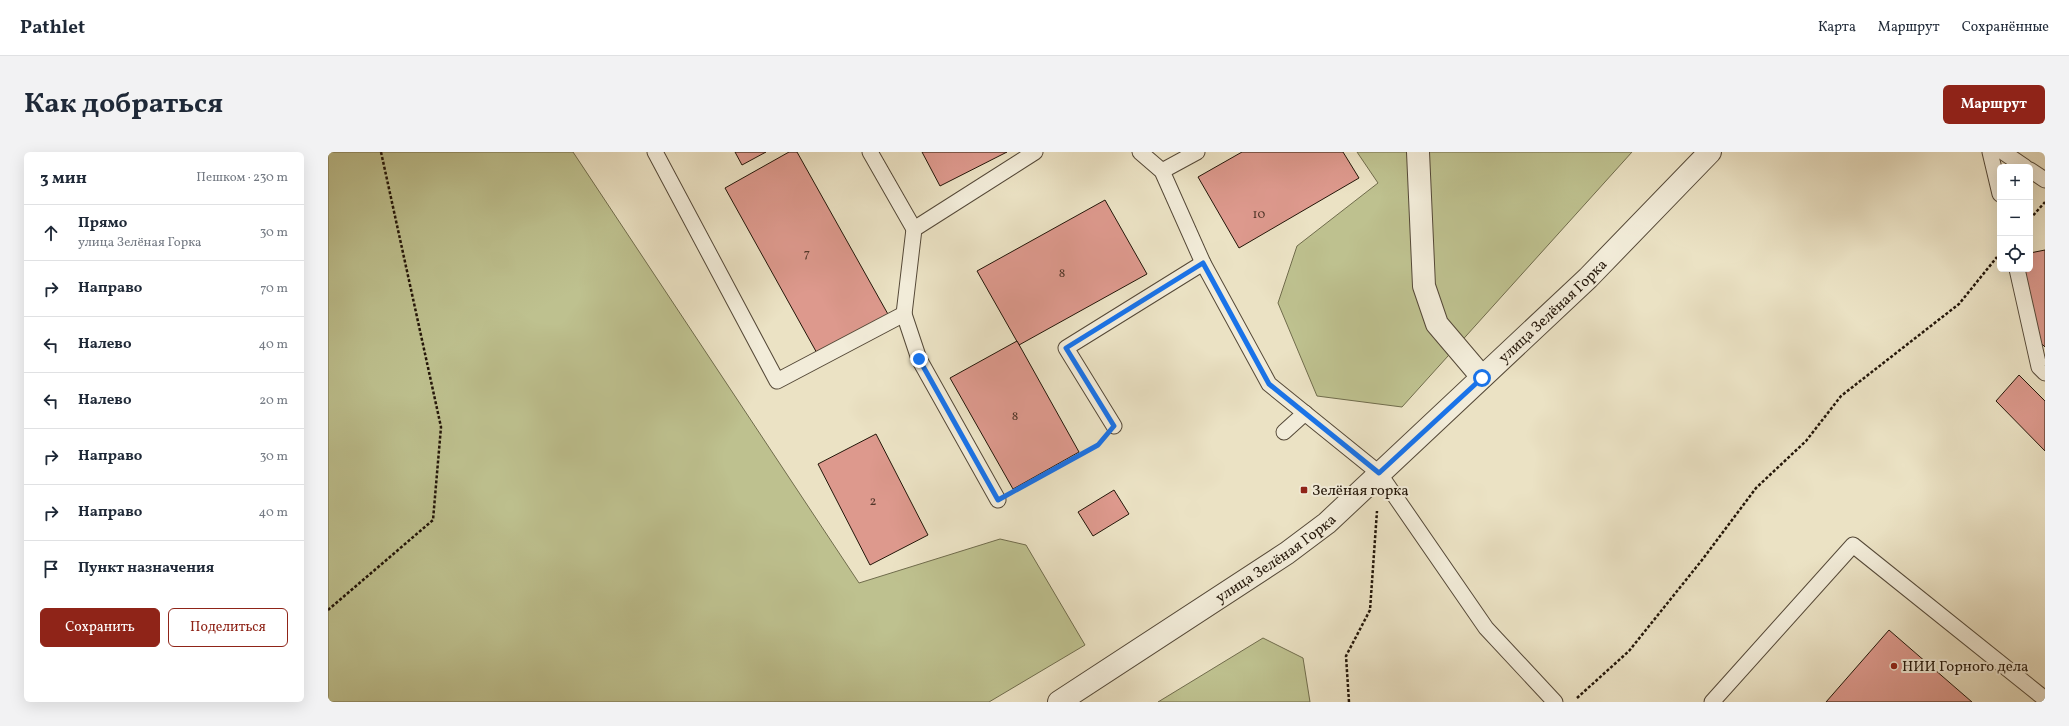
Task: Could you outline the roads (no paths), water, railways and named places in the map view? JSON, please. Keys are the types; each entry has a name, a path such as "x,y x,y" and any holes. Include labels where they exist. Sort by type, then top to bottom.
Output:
{"street":[{"path":"1418,152 1424,286 1437,324 1482,378"},
{"name":"улица Зелёная Горка","path":"1060,702 1287,553 1327,523 1588,278 1710,152"}],"lane":[{"path":"655,152 777,381 904,314"},
{"path":"870,152 914,229 904,314 919,359 998,500"},
{"path":"914,229 1035,152"},
{"path":"1140,152 1162,171 1203,263 1269,384 1379,473 1486,628 1555,702"},
{"path":"1162,171 1197,152"},
{"path":"1990,152 1997,181"},
{"path":"2003,152 2021,164"},
{"path":"2033,172 2045,180"},
{"path":"1114,426 1066,348 1203,263"},
{"path":"2018,272 2039,367 2045,373"},
{"path":"1284,432 1305,413"},
{"path":"1712,702 1853,545 2045,700"}],"place":[{"name":"Зелёная горка","path":"1304,490"},
{"name":"НИИ Горного дела","path":"1894,666"}]}
